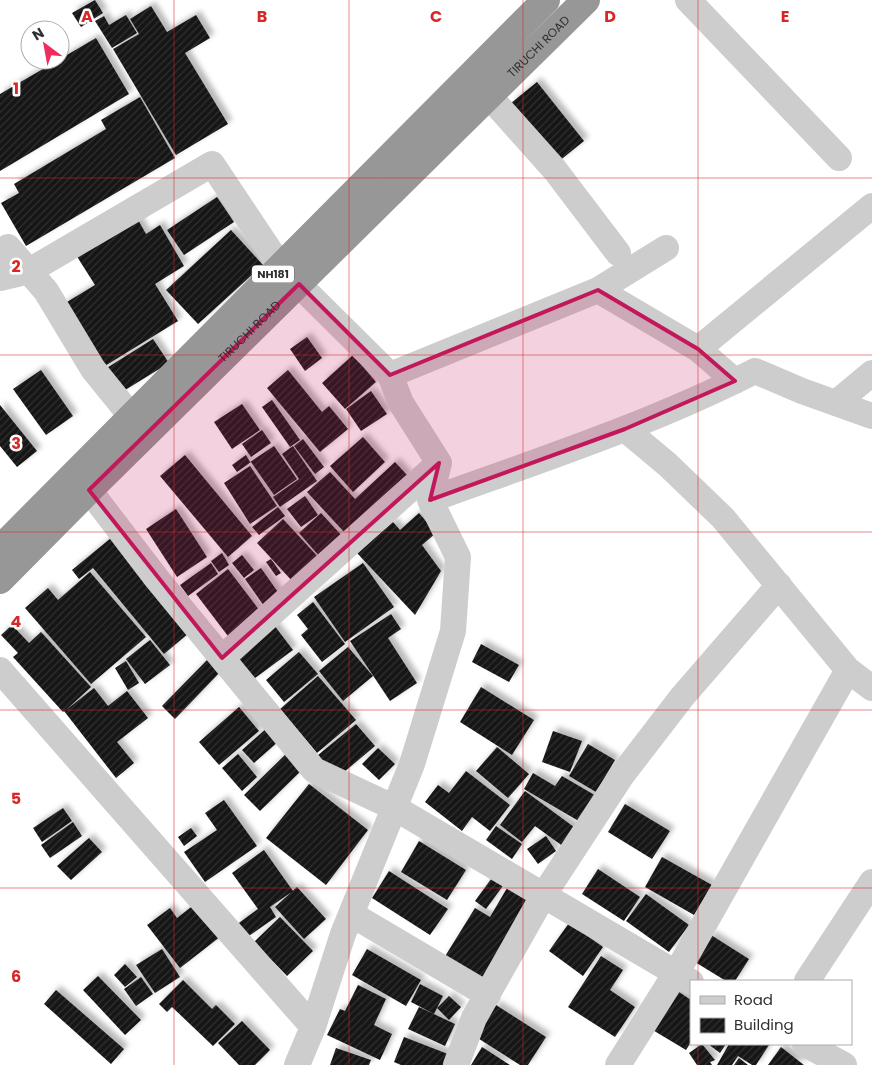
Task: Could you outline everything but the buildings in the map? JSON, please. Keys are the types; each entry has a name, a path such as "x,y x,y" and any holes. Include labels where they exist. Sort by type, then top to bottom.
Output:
{"highway":[{"name":"TIRUCHI ROAD","path":"0,580 89,490 546,0"},
{"name":"TIRUCHI ROAD","path":"0,549 131,416 290,276 488,95 586,0"}],"street":[{"path":"688,0 839,158"},
{"path":"488,95 554,170 618,253"},
{"path":"0,278 29,271 212,164 290,276 390,375 401,403 439,463 430,500 458,557 453,631 412,764 351,914 313,1027 297,1065"},
{"path":"698,349 872,206"},
{"path":"0,252 8,247 46,291 93,369 131,416"},
{"path":"390,375 598,290 666,248"},
{"path":"598,290 698,349 735,381"},
{"path":"430,500 625,429 755,371 802,391 872,416"},
{"path":"836,403 872,373"},
{"path":"625,429 668,465 723,518 848,670 872,688"},
{"path":"222,658 439,463"},
{"path":"89,490 157,579 314,770 395,808 683,978"},
{"path":"456,1065 474,1018 543,896 622,775 682,697 779,585"},
{"path":"0,670 313,1027"},
{"path":"618,1065 683,978 848,670"},
{"path":"808,980 872,882"},
{"path":"351,914 488,995"},
{"path":"807,1045 844,1065"}],"highlighted area":[{"path":"299,284 390,375 598,290 698,349 735,381 625,429 430,500 439,463 222,658 89,490"}]}
